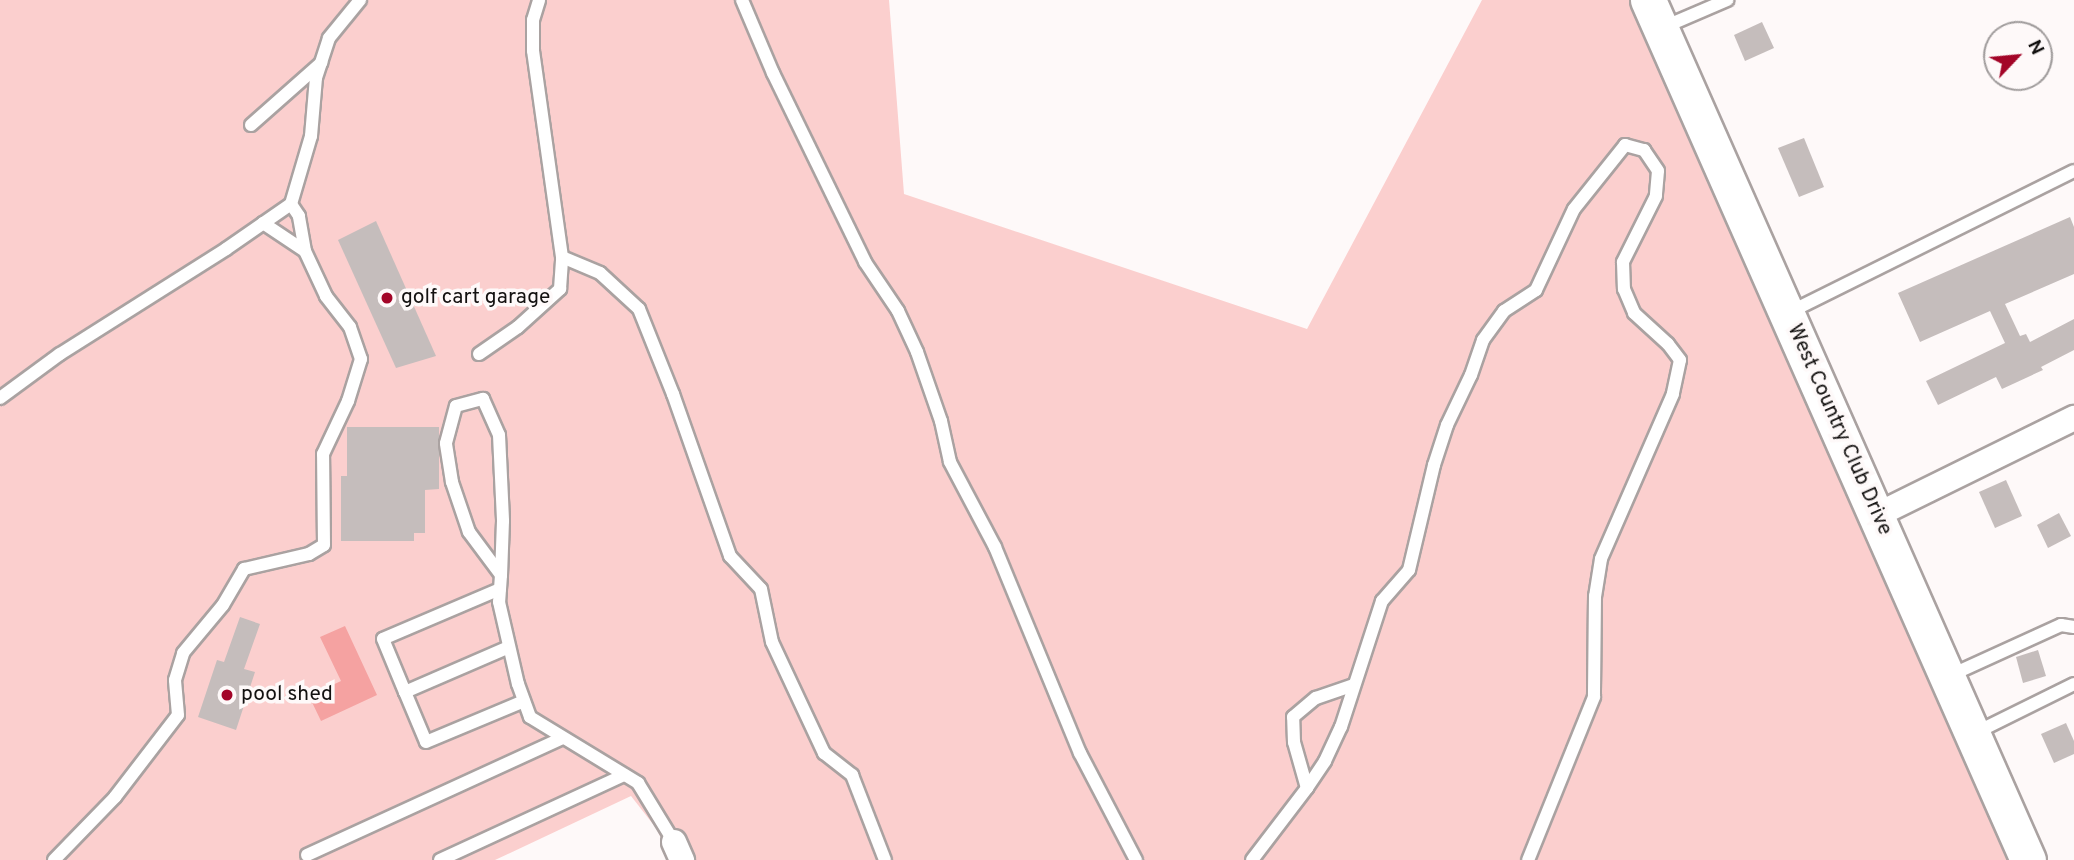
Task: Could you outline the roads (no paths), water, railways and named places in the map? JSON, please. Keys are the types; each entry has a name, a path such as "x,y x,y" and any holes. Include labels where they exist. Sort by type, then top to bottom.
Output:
{"main road":[{"name":"West Country Club Drive","path":"1654,14 2028,860"}],"street":[{"path":"1877,514 2074,418"}],"lane":[{"path":"0,398 60,354 291,204 311,136 316,78 329,38 360,0"},
{"path":"479,354 526,320 560,289 562,257 534,51 533,20 539,0"},
{"path":"742,0 773,73 865,262 898,311 941,421 950,462 995,547 1080,753 1136,860"},
{"path":"1654,14 1727,0"},
{"path":"251,125 321,63"},
{"path":"1252,860 1307,788 1325,761 1341,727 1382,601 1409,570 1434,465 1483,340 1504,311 1536,290 1574,209 1625,145 1644,150 1658,171 1656,196 1623,262 1624,289 1634,313 1668,344 1680,360 1673,394 1601,559 1595,596 1594,697 1528,860"},
{"path":"1787,313 2074,171"},
{"path":"58,858 115,797 178,715 175,680 183,653 223,605 244,569 309,554 324,545 323,454 348,401 361,359 350,327 326,296 305,251 299,216 291,204"},
{"path":"263,223 305,251"},
{"path":"562,257 600,273 639,309 673,394 730,556 761,589 772,642 824,753 852,775 885,860"},
{"path":"500,575 468,532 452,482 446,443 456,406 483,399 499,435 503,521 499,602 530,717 638,783 678,851"},
{"path":"500,589 383,639 426,742 524,701"},
{"path":"1948,676 2061,625 2074,627"},
{"path":"405,692 509,647"},
{"path":"1973,734 2074,684"},
{"path":"1307,788 1294,742 1293,717 1316,698 1354,685"},
{"path":"307,855 563,738"},
{"path":"440,860 624,775"}],"place":[{"name":"golf cart garage","path":"387,298"},
{"name":"pool shed","path":"227,695"}]}
